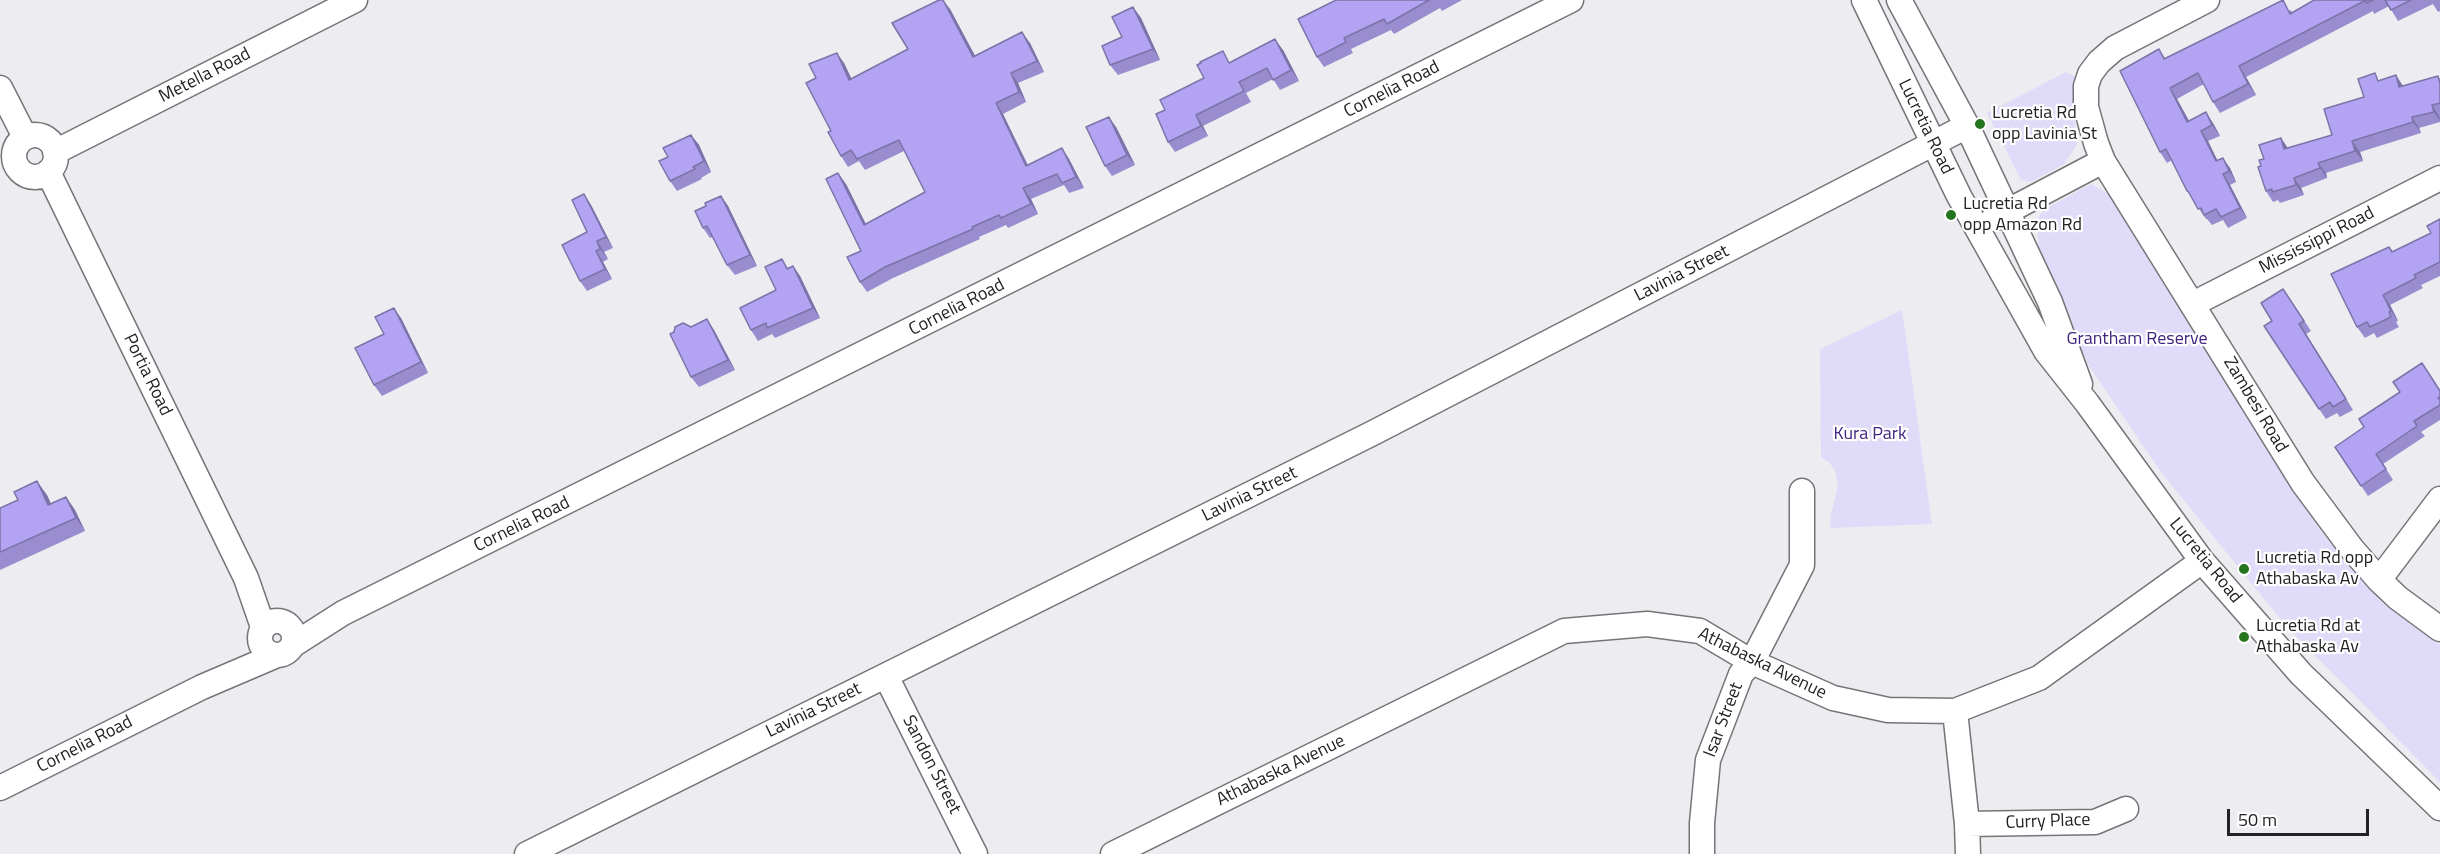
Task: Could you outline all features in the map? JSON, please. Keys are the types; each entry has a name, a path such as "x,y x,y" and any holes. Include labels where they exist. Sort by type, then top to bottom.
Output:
{"street":[{"name":"Metella Road","path":"52,162 355,0"},
{"name":"Cornelia Road","path":"0,788 202,687 276,635 343,613 1571,0"},
{"name":"Lucretia Road","path":"1864,0 1933,145 1977,229 2046,351 2087,403 2202,561 2301,674 2440,808"},
{"name":"Lucretia Road","path":"1899,0 1967,126 2050,302 2087,403"},
{"name":"Zambesi Road","path":"2207,0 2115,48 2095,68 2086,86 2086,107 2103,161 2302,483 2352,549 2379,580 2397,598 2440,629"},
{"path":"0,88 25,137"},
{"name":"Lavinia Street","path":"527,854 1371,434 1967,126"},
{"path":"31,135 44,137 49,141 52,162 36,177 7,166 15,148 25,137 31,135"},
{"path":"1977,229 2103,161"},
{"name":"Portia Road","path":"52,162 246,578 276,635"},
{"name":"Mississippi Road","path":"2193,304 2440,178"},
{"name":"Isar Street","path":"1702,854 1702,823 1708,760 1742,674 1752,662 1802,565 1802,491"},
{"path":"2379,580 2440,499"},
{"name":"Athabaska Avenue","path":"1113,854 1564,631 1647,624 1700,631 1752,662 1833,698 1888,710 1955,711 2039,678 2202,561"},
{"name":"Sandon Street","path":"886,675 975,854"},
{"path":"1955,711 1968,854"},
{"name":"Curry Place","path":"1967,824 2095,822 2126,809"}],"green space":[{"path":"2066,72 2078,78 2073,98 2077,145 2064,164 2031,182 2021,180 1987,113"},
{"name":"Grantham Reserve","path":"2091,184 2111,195 2322,532 2358,576 2397,614 2440,645 2440,782 2287,627 2161,472 2089,366 2039,252 2037,219 2045,209"},
{"name":"Kura Park","path":"1902,310 1932,524 1830,528 1838,487 1835,471 1829,462 1821,457 1820,349"}],"building":[{"path":"943,0 973,57 1022,32 1037,61 1011,73 1019,92 996,103 1026,166 1062,148 1076,177 1062,183 1057,174 1023,188 1031,204 1001,218 999,215 972,227 973,229 885,267 860,282 847,257 861,251 826,179 838,173 864,225 925,192 899,140 857,159 851,150 841,156 806,83 816,78 809,64 837,53 849,80 908,49 892,23"},
{"path":"1336,0 1429,0 1387,24 1384,19 1344,38 1346,42 1317,57 1298,19"},
{"path":"2283,0 2290,14 2314,0 2366,0 2239,66 2248,84 2213,102 2198,73 2170,88 2187,122 2206,112 2212,125 2201,131 2216,161 2223,158 2229,171 2223,174 2240,208 2221,217 2216,209 2204,215 2187,191 2166,149 2160,152 2120,71 2159,49 2164,59"},
{"path":"2385,0 2411,0 2391,10"},
{"path":"1133,7 1153,49 1110,65 1102,46 1122,37 1112,17"},
{"path":"1275,39 1291,70 1273,80 1267,68 1239,82 1244,91 1196,115 1201,126 1168,142 1156,114 1165,110 1160,100 1204,78 1197,65 1200,62 1223,51 1229,63"},
{"path":"2375,73 2378,81 2396,75 2399,87 2438,76 2440,103 2432,105 2434,112 2412,117 2413,122 2352,141 2355,151 2318,163 2320,168 2294,178 2296,185 2272,192 2272,189 2266,191 2258,167 2261,166 2259,160 2264,159 2259,145 2281,138 2284,149 2332,135 2324,109 2364,97 2358,79"},
{"path":"1109,117 1127,155 1105,166 1086,127"},
{"path":"691,135 704,161 693,167 695,169 670,181 659,161 668,157 663,148"},
{"path":"584,194 606,237 597,241 600,249 596,251 605,269 580,281 562,245 587,232 572,200"},
{"path":"721,196 750,255 727,265 707,226 703,228 695,211 706,206 705,203"},
{"path":"2440,219 2440,262 2414,275 2416,278 2383,295 2391,311 2389,312 2391,317 2370,327 2367,322 2357,327 2331,274 2389,247 2392,252 2431,233 2427,226"},
{"path":"782,259 787,269 793,266 813,308 767,328 766,323 751,330 740,308 776,290 765,267"},
{"path":"2283,289 2304,321 2299,324 2346,399 2333,407 2330,402 2319,409 2264,326 2272,321 2261,303"},
{"path":"394,308 421,362 374,385 355,348 384,334 375,317"},
{"path":"707,319 728,360 691,377 670,334 674,332 675,327 683,323 691,327"},
{"path":"2422,363 2440,391 2438,398 2440,405 2414,421 2417,426 2376,454 2386,469 2361,486 2335,447 2364,427 2359,419 2400,392 2393,382"},
{"path":"37,481 48,505 66,497 76,518 0,552 0,508 18,500 14,492"}],"place":[{"name":"Lucretia Rd opp Lavinia St","path":"1980,124"},
{"name":"Lucretia Rd opp Amazon Rd","path":"1951,215"},
{"name":"Lucretia Rd opp Athabaska Av","path":"2244,569"},
{"name":"Lucretia Rd at Athabaska Av","path":"2244,637"}]}
